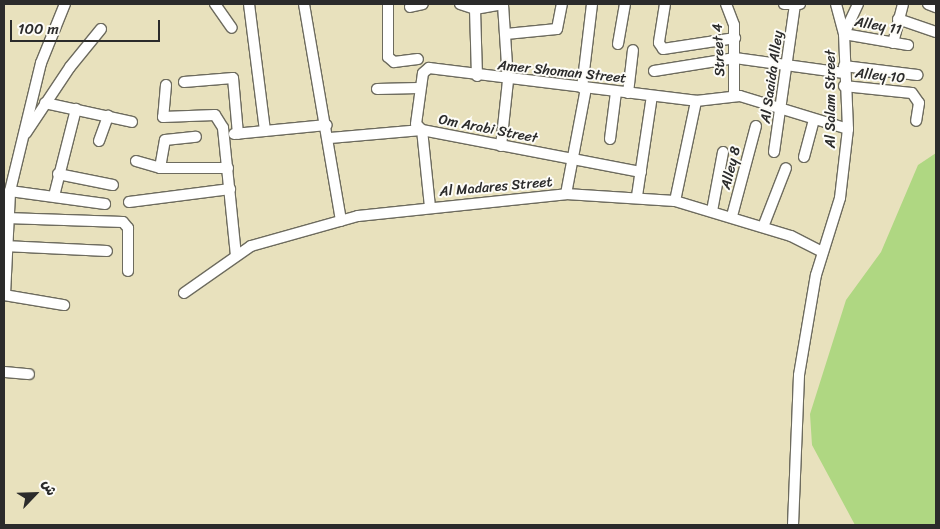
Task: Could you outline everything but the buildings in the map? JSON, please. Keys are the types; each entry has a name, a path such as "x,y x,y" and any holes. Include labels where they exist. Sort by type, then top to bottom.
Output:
{"street":[{"path":"64,305 4,295 4,246 10,190 21,142 51,30 65,4"},
{"path":"216,4 232,28"},
{"path":"250,4 265,131"},
{"path":"304,4 330,138 341,221"},
{"path":"388,4 388,57 394,62 418,60"},
{"path":"410,7 423,4"},
{"path":"460,4 475,9 503,4 508,80 501,146"},
{"path":"506,34 557,29 562,4"},
{"path":"566,194 584,88 592,4"},
{"path":"618,44 625,4"},
{"path":"665,4 659,43 663,49 735,38"},
{"name":"Street 4","path":"726,4 735,38 734,95"},
{"path":"784,4 798,4"},
{"name":"Al Saaida Alley","path":"774,152 798,4"},
{"name":"Al Salam Street","path":"793,525 794,419 822,252 840,198 848,129 844,86 844,34 836,4"},
{"path":"844,34 858,4"},
{"path":"893,43 903,4"},
{"path":"928,4 936,7"},
{"path":"475,9 477,76"},
{"path":"898,19 936,32"},
{"path":"21,142 45,103 101,29"},
{"name":"Alley 11","path":"844,34 908,45"},
{"path":"628,93 633,50"},
{"path":"654,71 735,58 788,69 844,69 917,76"},
{"name":"Amer Shoman Street","path":"419,88 425,69 696,101 734,95"},
{"path":"184,82 234,78 238,134"},
{"path":"166,85 163,117 218,118 225,135 236,255"},
{"name":"Alley 10","path":"844,86 912,93 919,103 916,121"},
{"path":"377,90 419,88 416,124 422,130 430,207"},
{"path":"610,140 616,92"},
{"path":"734,95 848,129"},
{"path":"637,196 652,96"},
{"path":"675,201 696,101"},
{"path":"45,103 132,122"},
{"path":"54,196 58,174 76,110"},
{"path":"100,141 108,116"},
{"path":"804,157 814,119"},
{"path":"225,135 327,125"},
{"name":"Alley 8","path":"732,216 756,126"},
{"name":"Om Arabi Street","path":"330,138 422,130 641,172"},
{"path":"160,168 165,140 196,137"},
{"path":"712,211 723,152"},
{"path":"136,161 160,168 228,168"},
{"path":"763,227 786,168"},
{"path":"58,174 113,184"},
{"path":"129,202 230,189"},
{"path":"10,190 105,204"},
{"name":"Al Madares Street","path":"184,293 236,255 341,221 430,207 566,194 637,196 675,201 732,216 822,252"},
{"path":"6,218 123,222 128,228 128,271"},
{"path":"4,246 108,251"},
{"path":"4,372 29,374"}],"green space":[{"path":"936,153 936,525 855,525 812,445 810,414 846,300 881,252 918,165"}]}
